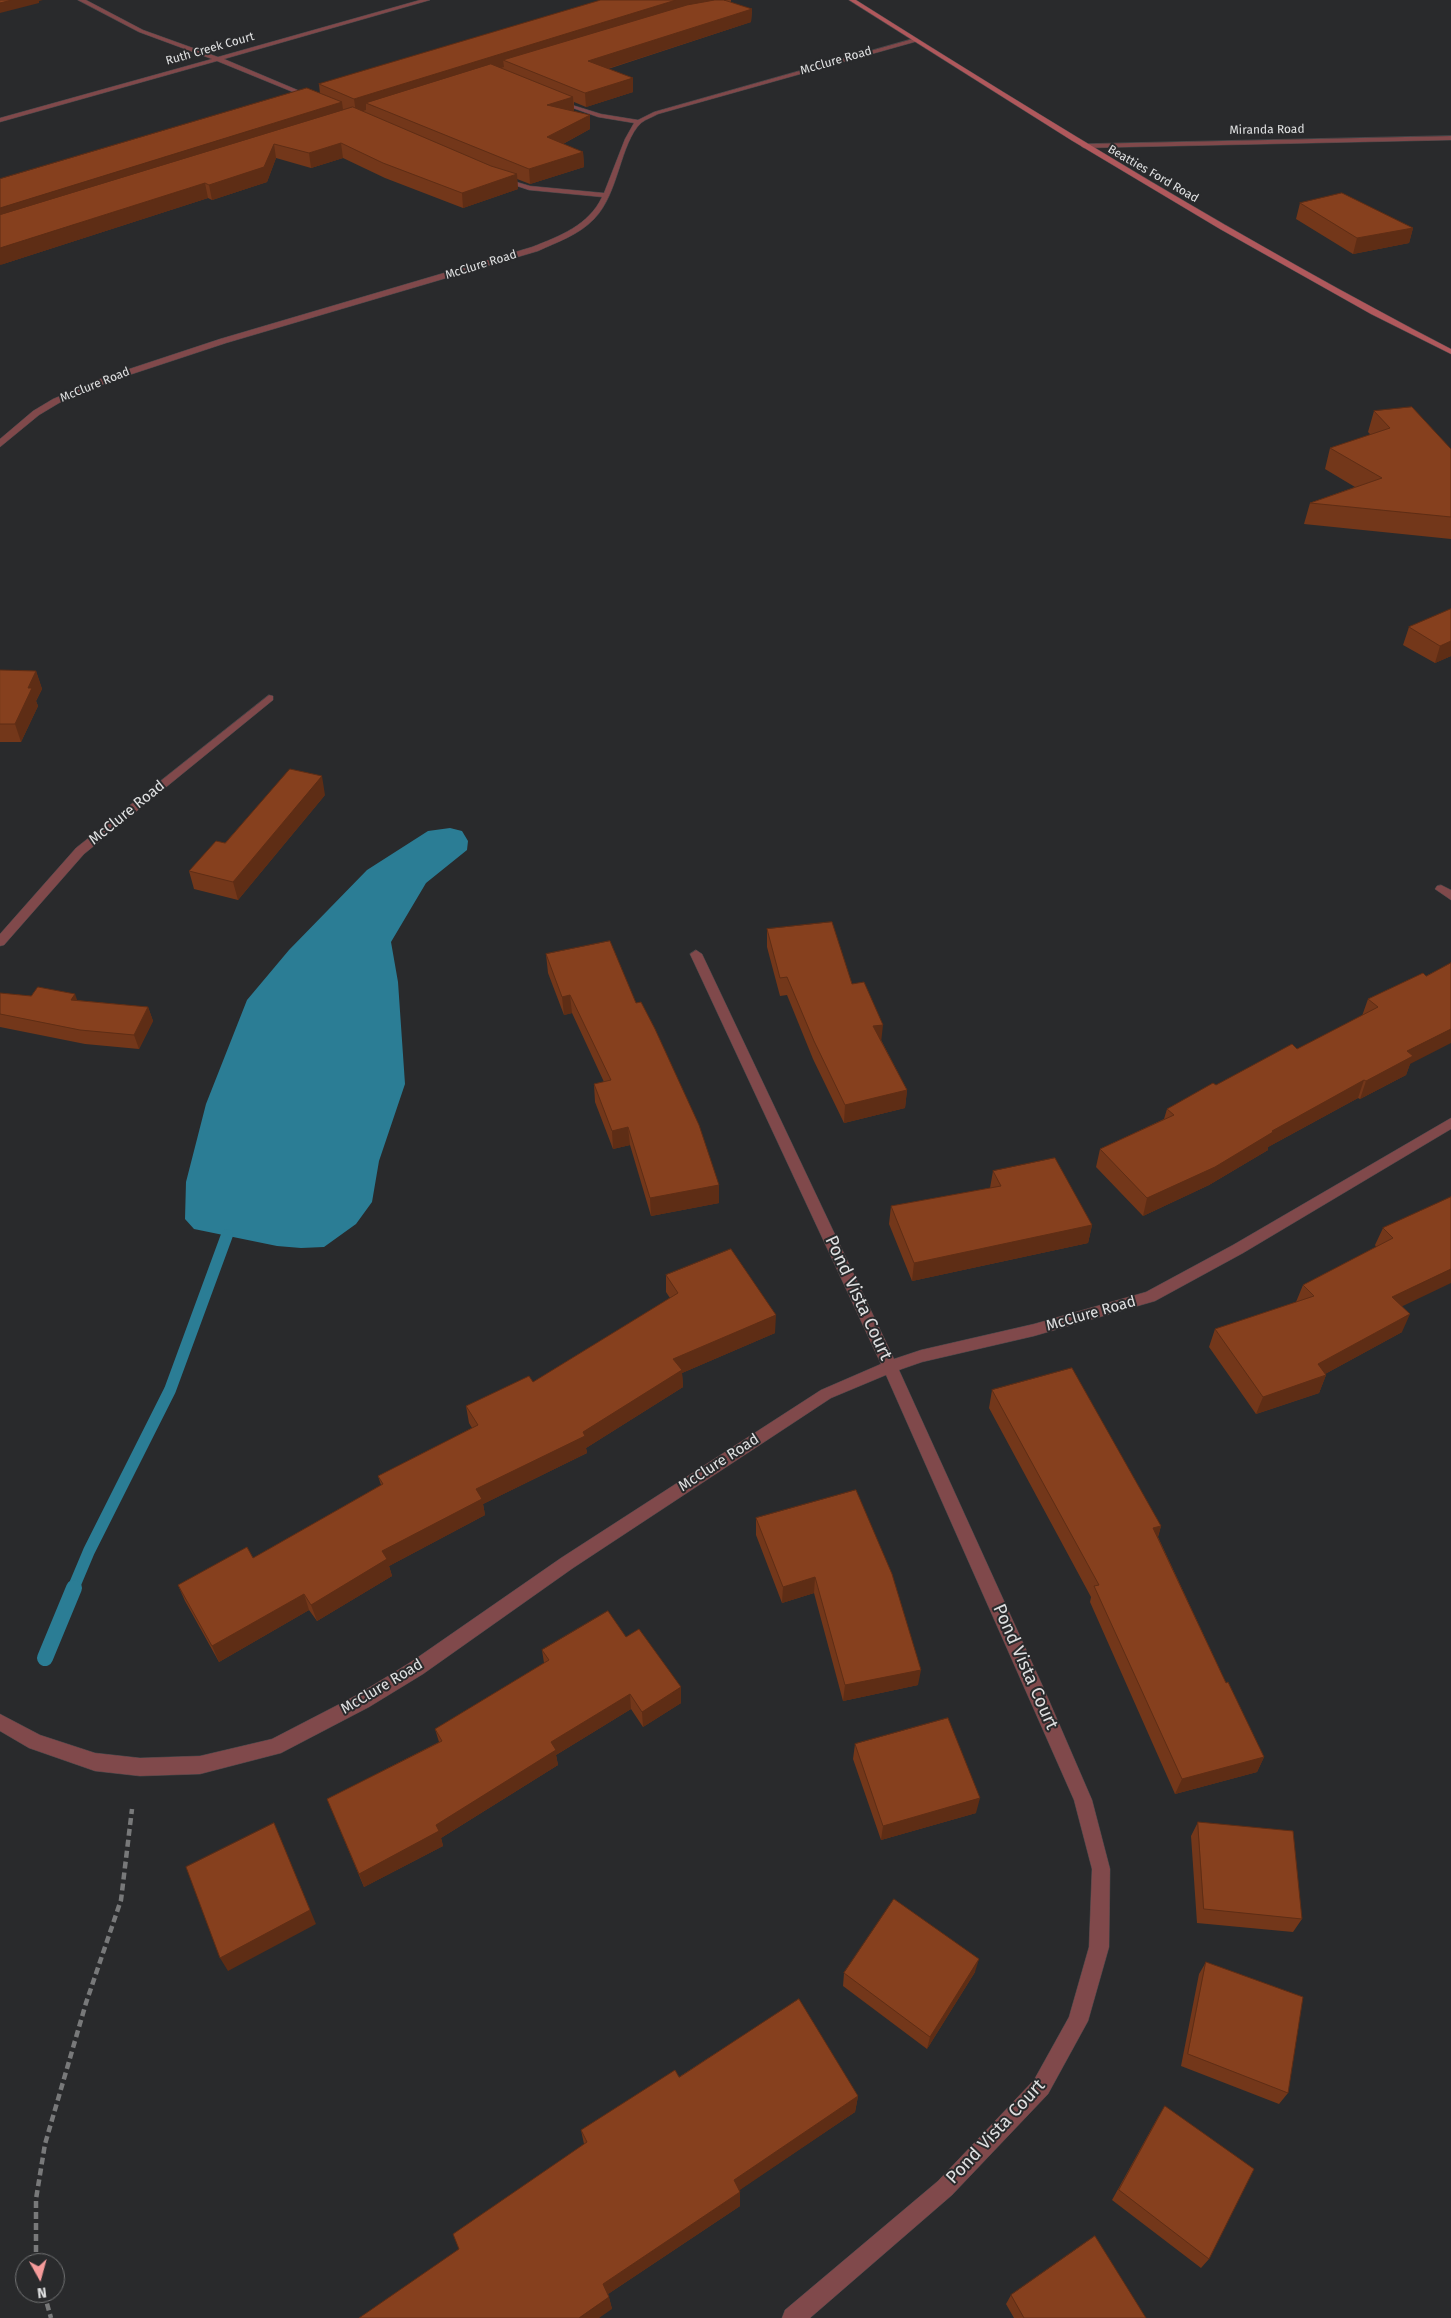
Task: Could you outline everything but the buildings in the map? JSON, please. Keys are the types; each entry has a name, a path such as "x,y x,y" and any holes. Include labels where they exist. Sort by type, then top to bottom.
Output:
{"main road":[{"name":"Beatties Ford Road","path":"852,0 1084,146 1298,269 1451,352"}],"street":[{"path":"81,0 141,31 218,59 320,102"},
{"name":"Ruth Creek Court","path":"0,120 427,0"},
{"name":"McClure Road","path":"0,444 36,413 56,400 108,378 223,341 466,270 560,239 585,224 599,210 633,130 639,122 656,113 916,40"},
{"path":"548,97 600,116 639,122"},
{"name":"Miranda Road","path":"1084,146 1451,138"},
{"path":"496,177 529,188 607,195"},
{"name":"McClure Road","path":"0,942 80,851 269,698"},
{"name":"Pond Vista Court","path":"696,954 890,1367 1083,1800 1101,1869 1099,1948 1078,2021 1042,2087 945,2188 793,2318"},
{"name":"McClure Road","path":"0,1722 35,1742 94,1762 140,1767 200,1765 275,1747 363,1701 416,1668 582,1552 826,1394 921,1356 1034,1330 1150,1297 1238,1249 1451,1123"}],"path":[{"path":"36,2253 36,2199 45,2144 86,2003 121,1900 132,1809"},
{"path":"47,2303 51,2318"}],"water":[{"path":"450,828 462,831 468,841 467,850 426,883 391,942 398,982 405,1084 379,1161 372,1202 356,1224 324,1247 277,1246 194,1229 185,1219 186,1182 206,1104 247,1000 289,950 367,870 428,831"}],"waterway":[{"path":"73,1589 89,1551 170,1390 227,1235"},
{"path":"45,1658 74,1588"}]}
